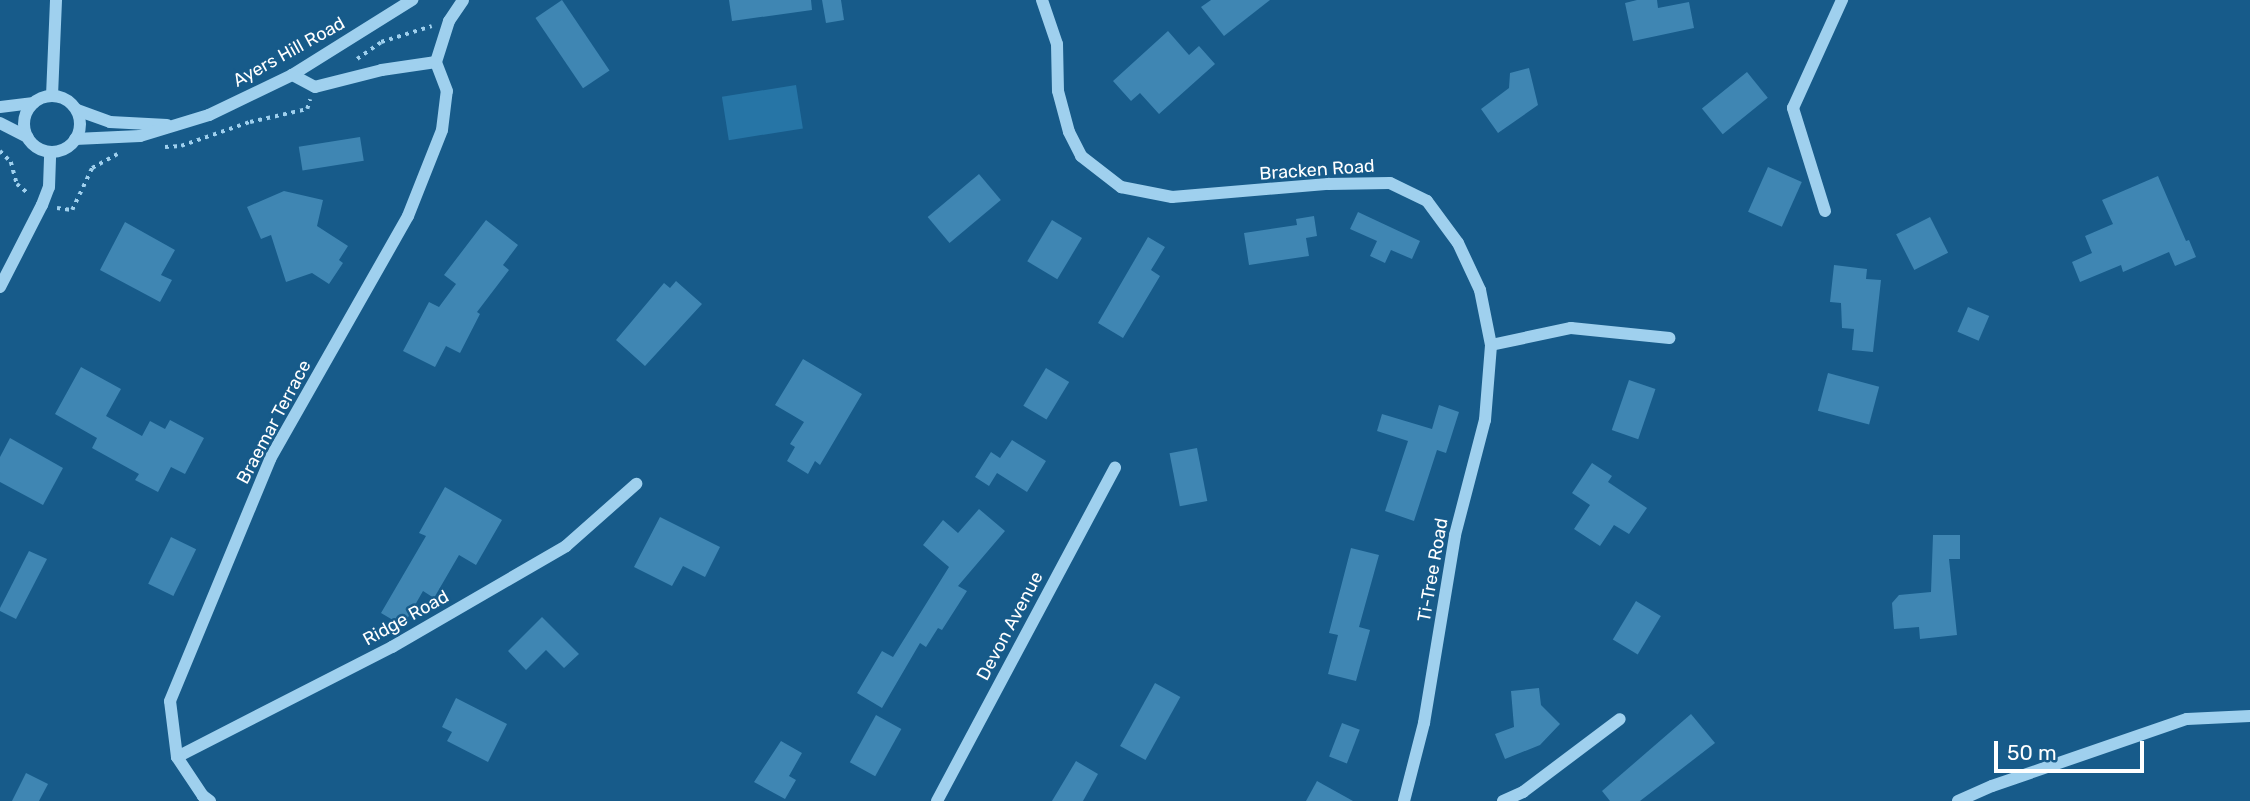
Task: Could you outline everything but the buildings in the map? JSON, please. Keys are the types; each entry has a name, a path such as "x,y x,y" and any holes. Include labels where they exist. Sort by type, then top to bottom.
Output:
{"street":[{"path":"52,96 56,0"},
{"name":"Ayers Hill Road","path":"75,139 140,136 209,115 292,75 412,0"},
{"path":"292,75 315,87 382,70 436,62 449,20 463,0"},
{"name":"Bracken Road","path":"1042,0 1057,44 1058,91 1069,132 1082,156 1121,187 1172,197 1328,184 1390,183 1427,201 1458,243 1480,290 1491,345"},
{"path":"1825,211 1793,107 1842,0"},
{"name":"Braemar Terrace","path":"210,801 202,796 177,757 170,701 270,459 408,216 442,130 447,91 436,62"},
{"path":"0,107 34,103 52,96 62,98 76,110 80,119 75,139 69,146 50,152 41,150 28,137 0,123"},
{"path":"28,137 25,119 34,103"},
{"name":"Ayers Hill Road","path":"76,110 110,122 177,125"},
{"path":"0,287 49,187 50,152"},
{"path":"1491,345 1572,328 1669,338"},
{"name":"Ti-Tree Road","path":"1404,801 1424,723 1455,535 1485,420 1491,345"},
{"name":"Devon Avenue","path":"937,801 1115,467"},
{"name":"Ridge Road","path":"177,757 392,647 566,546 636,484"},
{"path":"1958,801 1992,786 2187,719 2250,716"},
{"path":"1503,801 1523,792 1620,719"}],"path":[{"path":"0,151 11,162 17,184 42,205"}],"shaded area":[{"path":"796,85 803,128 729,140 722,97"}]}
